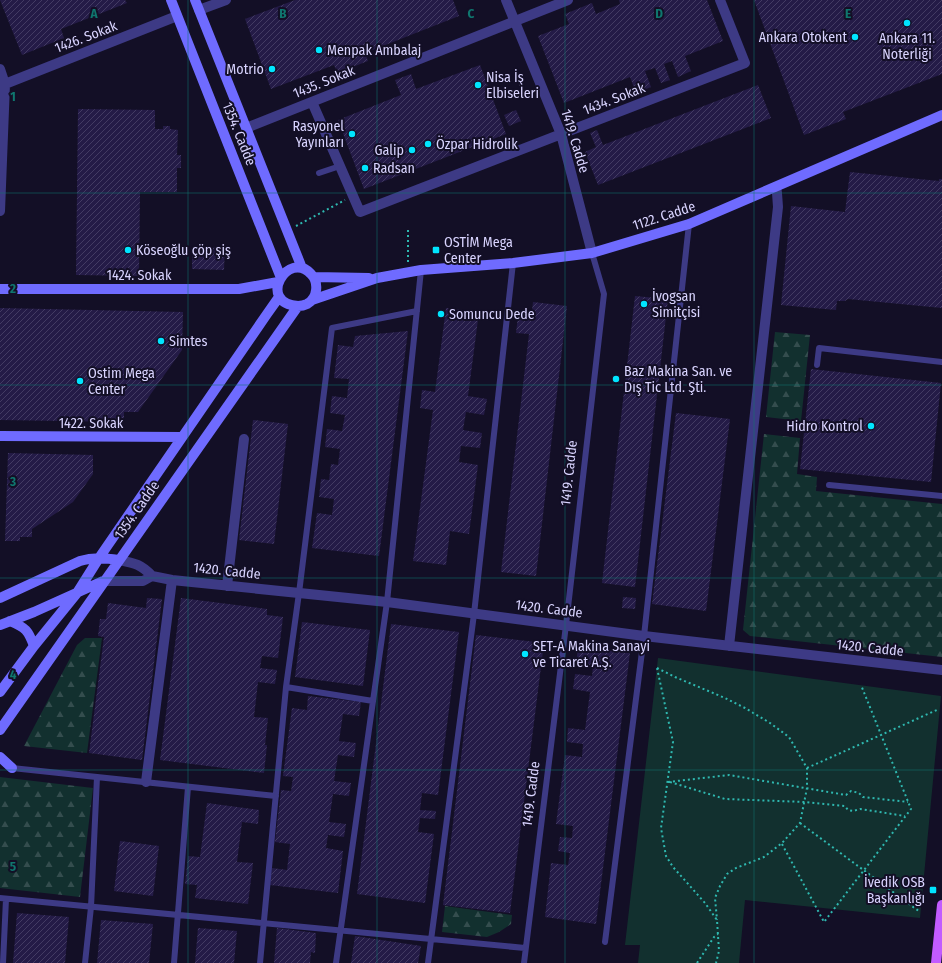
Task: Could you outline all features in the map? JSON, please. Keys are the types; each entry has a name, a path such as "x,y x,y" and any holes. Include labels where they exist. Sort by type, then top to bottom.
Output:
{"main road":[{"name":"1354. Cadde","path":"171,0 279,287"},
{"name":"1354. Cadde","path":"0,692 34,646 77,593 99,558 266,314 286,272 294,268 302,268 195,0"},
{"name":"1122. Cadde","path":"377,278 421,270 513,263 592,254 689,224 942,115"},
{"path":"302,268 314,277 317,286 312,300"},
{"path":"314,277 377,278"},
{"path":"279,287 287,304 298,306 377,278"},
{"name":"1424. Sokak","path":"0,289 239,290 279,287"},
{"name":"1354. Cadde","path":"0,730 298,306"},
{"name":"1422. Sokak","path":"0,436 182,437"},
{"path":"0,598 80,561 90,558 119,560"},
{"path":"0,625 105,581"},
{"path":"10,621 24,626 29,633 34,646"},
{"path":"0,757 12,768"},
{"path":"0,767 12,768"},
{"path":"936,963 942,905"}],"street":[{"path":"199,10 226,0"},
{"name":"1419. Cadde","path":"506,0 561,134 592,254"},
{"name":"1435. Sokak","path":"246,128 568,0"},
{"name":"1434. Sokak","path":"312,102 360,212 745,64 720,0"},
{"name":"1426. Sokak","path":"3,85 177,16"},
{"path":"0,69 3,85 0,211"},
{"path":"729,646 778,207 776,187"},
{"path":"227,586 244,440"},
{"name":"1420. Cadde","path":"119,560 136,564 144,568 152,576 172,580 387,602 644,636 942,670"},
{"name":"1420. Cadde","path":"105,581 143,581 152,576"},
{"path":"146,782 172,580"}],"lane":[{"path":"319,173 340,166"},
{"path":"605,942 644,636 689,224"},
{"name":"1419. Cadde","path":"524,963 566,625 604,294 592,254"},
{"path":"428,963 474,614 513,263"},
{"path":"336,963 387,602 421,270"},
{"path":"260,963 286,688 332,328 417,311"},
{"path":"817,365 819,348 942,362"},
{"path":"829,485 942,496"},
{"path":"286,688 373,701"},
{"path":"12,768 276,796"},
{"path":"86,963 91,907 97,777"},
{"path":"174,963 188,787"},
{"path":"3,963 3,898 526,948"}],"path":[{"path":"287,231 353,195"},
{"path":"408,230 409,272"},
{"path":"716,920 705,903 673,867 666,856 661,828 673,742 657,668 725,698 770,723 790,737 807,768 807,788 800,823 782,843 764,858 736,868 727,874 720,886 715,898 719,951 716,963"},
{"path":"782,843 824,922 911,809 861,686"},
{"path":"807,768 939,710"},
{"path":"668,782 729,775 846,795 851,791 859,793 862,797 908,802"},
{"path":"668,782 726,799 805,802 845,806 848,810 853,811 860,809 905,816"},
{"path":"800,823 920,912"},
{"path":"697,963 714,937 718,934"}],"green space":[{"path":"775,332 810,335 801,421 766,417"},
{"path":"764,434 800,438 797,474 817,477 816,491 942,504 942,657 750,636 743,630"},
{"path":"85,638 102,638 87,753 24,746 77,645"},
{"path":"658,658 941,696 920,918 745,900 739,963 638,963 640,945 625,945"},
{"path":"0,777 93,788 80,897 0,888"},
{"path":"445,906 512,915 511,924 499,932 487,937 442,932"}],"building":[{"path":"0,0 125,0 127,3 61,29 64,38 22,55"},
{"path":"295,0 453,0 459,16 365,53 368,61 337,73 334,65 271,89 245,19"},
{"path":"619,0 707,0 723,41 685,56 691,71 678,77 672,61 664,64 670,80 661,83 655,68 645,71 651,87 636,93 630,77 564,103 538,36 569,24 565,14 592,3 596,14 620,4"},
{"name":"Ankara Otokent","path":"754,0 942,0 942,74 843,112 846,119 804,135"},
{"path":"480,65 506,134 364,189 338,120 401,95 395,80 411,74 416,89"},
{"path":"758,85 771,118 598,185 585,152 596,147 590,133 597,130 603,145"},
{"path":"78,109 155,110 155,129 163,129 163,126 170,126 170,129 178,130 177,155 181,155 181,168 177,168 177,192 140,192 139,276 76,275"},
{"path":"516,110 521,121 509,126 504,115"},
{"path":"850,172 939,181 939,179 942,179 942,308 848,299 845,301 837,301 836,310 781,305 791,206 845,212"},
{"path":"192,247 225,248 224,270 192,269"},
{"path":"635,296 668,299 635,587 602,583"},
{"path":"533,302 567,306 536,576 501,572 529,334 516,333 518,316 531,318"},
{"name":"Ostim Mega Center","path":"0,308 183,312 182,350 138,412 124,412 124,422 0,420"},
{"path":"446,308 479,312 468,396 487,399 484,415 466,412 463,430 482,433 480,448 461,446 459,462 478,465 469,534 450,531 446,565 413,561 433,410 420,408 422,390 435,392"},
{"path":"408,331 379,556 312,548 317,513 332,515 334,499 319,497 321,479 329,480 331,464 338,465 340,449 325,447 327,429 342,431 345,415 330,413 332,396 347,398 349,379 334,378 338,345 353,347 355,336"},
{"name":"Hidro Kontrol","path":"811,369 941,383 931,482 800,469"},
{"path":"676,413 730,419 706,611 652,604"},
{"path":"253,420 288,424 274,544 239,540"},
{"path":"8,453 93,455 93,474 73,502 32,529 32,537 20,537 20,541 5,541"},
{"path":"623,597 636,598 635,609 622,608"},
{"path":"147,598 162,599 142,760 89,753 104,637 98,636 100,619 106,619 108,603 146,608"},
{"path":"181,598 267,609 267,615 283,617 278,658 262,656 260,668 277,670 275,684 258,682 254,717 268,718 264,773 160,760"},
{"path":"302,622 370,630 363,686 295,677"},
{"path":"391,624 459,632 438,795 422,793 420,810 436,811 435,819 420,818 418,832 434,834 425,903 357,894"},
{"path":"476,635 544,643 510,913 443,905"},
{"path":"578,647 630,653 596,924 545,917 551,863 568,865 570,853 558,851 560,837 572,838 573,826 556,824 565,755 582,757 583,744 567,742 568,728 585,730 590,692 573,689 575,674 592,676 593,666 576,664"},
{"path":"308,696 361,702 359,716 343,714 339,741 356,743 354,757 338,755 334,781 351,783 349,796 333,794 329,822 346,824 344,837 328,835 326,848 343,851 338,893 270,885 272,868 287,870 290,844 275,842 281,790 291,791 293,777 283,776 292,708 307,710"},
{"path":"207,803 259,810 258,824 242,822 237,862 253,863 248,904 195,898 197,885 185,884 188,856 200,857"},
{"path":"120,841 159,846 153,896 114,891"},
{"path":"17,913 69,917 65,963 13,963"},
{"path":"101,920 153,924 149,963 97,963"},
{"path":"198,928 237,931 234,963 195,963"},
{"path":"277,928 316,933 315,953 311,952 310,963 274,963"},
{"path":"355,936 421,946 418,963 351,963"}],"place":[{"name":"Ankara 11. Noterliği","path":"907,23"},
{"name":"Ankara Otokent","path":"855,37"},
{"name":"Menpak Ambalaj","path":"319,50"},
{"name":"Motrio","path":"272,69"},
{"name":"Nisa İş Elbiseleri","path":"478,85"},
{"name":"Rasyonel Yayınları","path":"352,134"},
{"name":"Özpar Hidrolik","path":"428,144"},
{"name":"Galip","path":"412,150"},
{"name":"Radsan","path":"365,168"},
{"name":"Köseoğlu çöp şiş","path":"128,250"},
{"name":"OSTİM Mega Center","path":"436,250"},
{"name":"İvogsan Simitçisi","path":"644,304"},
{"name":"Somuncu Dede","path":"441,314"},
{"name":"Simtes","path":"161,341"},
{"name":"Baz Makina San. ve Dış Tic Ltd. Şti.","path":"616,379"},
{"name":"Ostim Mega Center","path":"80,381"},
{"name":"Hidro Kontrol","path":"871,426"},
{"name":"SET-A Makina Sanayi ve Ticaret A.Ş.","path":"525,654"},
{"name":"İvedik OSB Başkanlığı","path":"933,890"}]}
